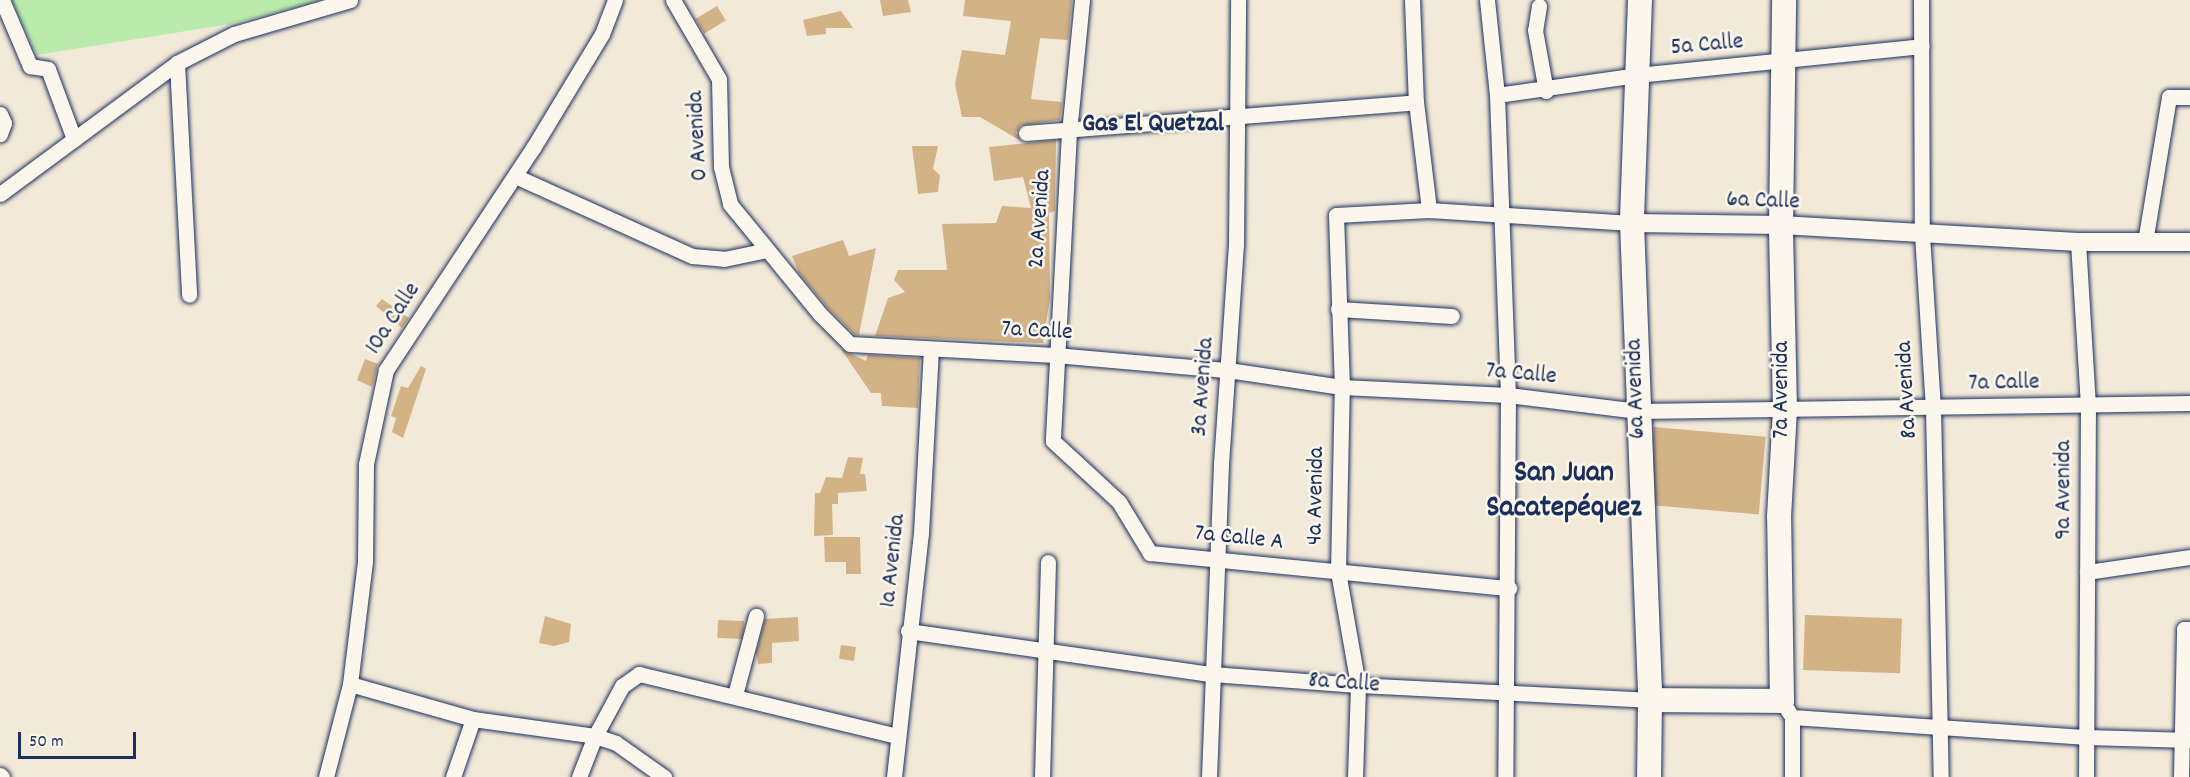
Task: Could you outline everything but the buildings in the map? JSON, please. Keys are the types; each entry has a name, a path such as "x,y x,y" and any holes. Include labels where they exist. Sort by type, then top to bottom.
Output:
{"main road":[{"name":"6a Avenida","path":"1640,0 1632,223 1650,700 1649,777"},
{"name":"7a Avenida","path":"1784,0 1785,62 1781,225 1785,408 1779,517 1787,709"},
{"name":"8a Calle","path":"1650,700 1787,709"}],"street":[{"path":"2,0 30,66 48,69 74,140"},
{"path":"0,194 177,63 234,34 350,0"},
{"name":"10a Calle","path":"326,777 350,684 365,561 366,464 386,370 515,176 603,34 615,0"},
{"name":"0 Avenida","path":"673,0 719,79 724,192 767,250 820,314 850,344"},
{"name":"2a Avenida","path":"1053,441 1055,355 1069,132 1082,0"},
{"name":"3a Avenida","path":"1209,777 1216,559 1236,245 1238,0"},
{"path":"1412,0 1416,102 1429,210"},
{"path":"1487,0 1497,95 1508,394 1509,588 1505,777"},
{"name":"8a Avenida","path":"1921,0 1922,234 1933,408 1941,777"},
{"path":"1539,6 1535,30 1546,91"},
{"name":"5a Calle","path":"1497,95 1546,91 1637,75 1785,62 1922,46"},
{"path":"177,63 189,295"},
{"path":"2145,242 2169,97 2190,98"},
{"path":"1026,133 1069,132 1238,115 1416,102"},
{"path":"0,114 4,128 0,134"},
{"path":"515,176 684,254 724,259 767,250"},
{"name":"6a Calle","path":"1335,215 1429,210 1501,212 1632,223 1781,225 2078,242 2190,242"},
{"name":"4a Avenida","path":"1335,215 1342,387 1338,571 1358,685 1355,777"},
{"name":"9a Avenida","path":"2078,242 2088,404 2086,777"},
{"path":"1338,309 1452,316"},
{"name":"7a Calle","path":"850,344 1055,355 1228,370 1342,387 1508,394 1638,411 2190,403"},
{"name":"1a Avenida","path":"894,777 908,631 921,533 931,349"},
{"name":"7a Calle A","path":"1053,441 1119,502 1146,550 1509,588"},
{"path":"2087,572 2190,557"},
{"path":"1042,777 1048,562"},
{"path":"735,695 756,616"},
{"path":"2181,777 2186,740 2184,629 2190,629"},
{"name":"8a Calle","path":"908,631 1212,674 1358,685 1650,700"},
{"path":"579,777 595,736 622,686 639,674 735,695 897,736"},
{"path":"350,684 473,718 595,736 616,743 664,777"},
{"path":"1787,709 1939,728 2087,737 2186,740"},
{"name":"7a Avenida","path":"1787,709 1792,777"},
{"path":"453,777 473,718"}],"green space":[{"path":"11,0 321,0 230,24 37,55"}],"district":[{"name":"Gas El Quetzal","path":"1153,125"},
{"name":"San Juan Sacatepéquez","path":"1564,492"}]}
